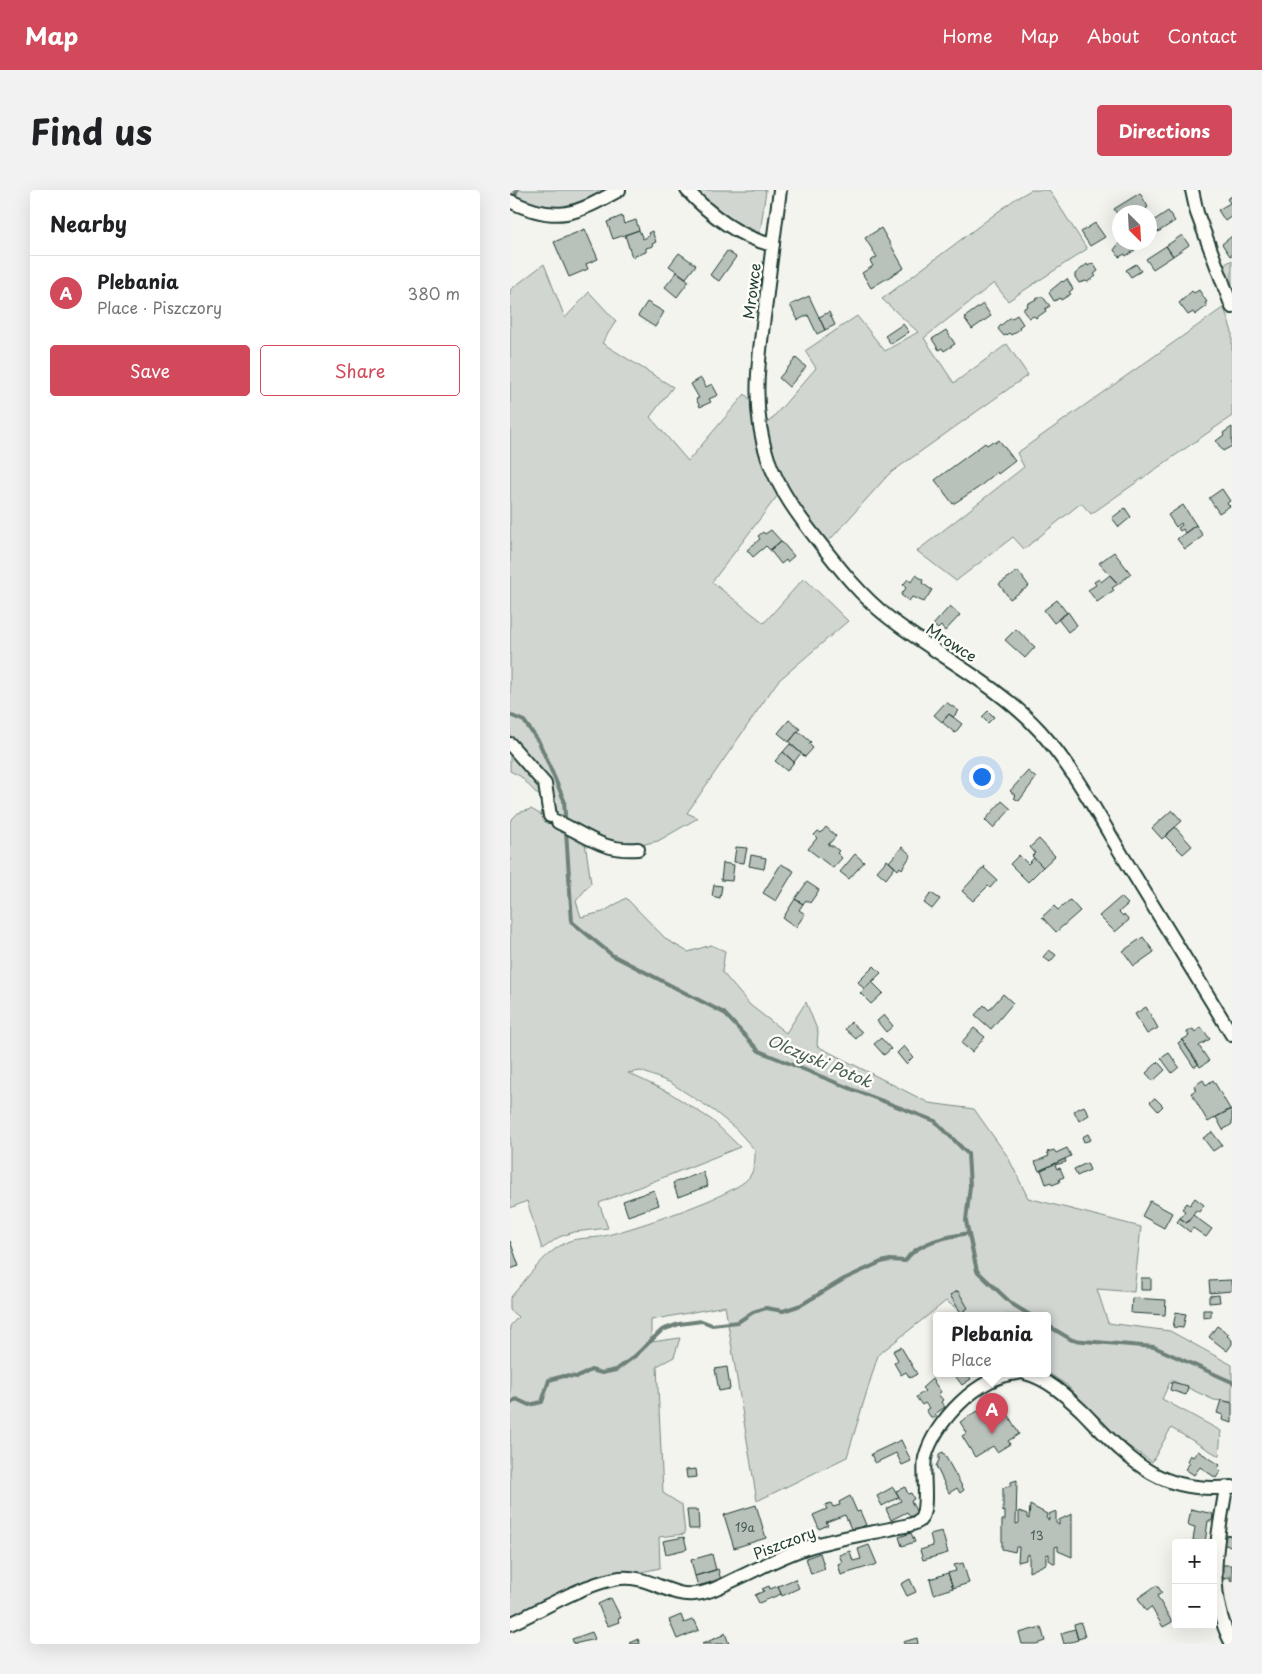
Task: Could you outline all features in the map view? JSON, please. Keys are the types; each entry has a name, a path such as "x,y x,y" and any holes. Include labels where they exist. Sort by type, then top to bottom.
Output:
{"street":[{"path":"515,204 541,214 567,214 592,205 619,190"},
{"path":"687,190 701,205 716,216 756,240 773,245"},
{"name":"Mrowce","path":"780,190 759,351 757,407 765,452 782,490 830,558 866,598 905,630 1002,697 1032,723 1050,743 1087,797 1232,1035"},
{"path":"1192,190 1197,213 1232,307"},
{"path":"510,744 545,784 554,819 605,847 625,850 638,849"},
{"name":"Piszczory","path":"510,1624 578,1591 615,1579 626,1577 639,1579 678,1592 691,1595 698,1594 722,1586 805,1548 900,1527 918,1521 924,1514 925,1460 929,1446 943,1424 962,1401 978,1388 1001,1377"},
{"path":"1038,1377 1055,1387 1070,1400 1126,1456 1152,1473 1184,1485 1208,1488 1229,1487 1215,1555 1214,1579 1224,1630 1232,1644"}],"shaded area":[{"path":"510,190 608,190 572,207 550,210 534,205 510,193"},
{"path":"696,190 766,190 760,233 728,218"},
{"path":"1031,190 1049,190 1087,249 1008,301 994,283 924,338 954,383 1007,344 1028,375 889,474 828,542 784,487 712,582 764,623 804,578 848,621 778,681 687,813 698,818 658,841 628,848 607,844 554,815 546,781 510,738 510,290 544,264 565,318 589,292 616,321 602,343 673,387 650,417 688,461 745,394 769,422 816,368 805,351 857,316 885,351 918,332 882,299 1015,199"},
{"path":"1232,260 1232,292 1222,266"},
{"path":"1224,307 1232,332 1232,416 1091,514 1081,503 1024,549 1013,537 956,581 917,551 1024,467 1017,453"},
{"path":"510,750 539,781 543,794 538,795 520,776 510,771"},
{"path":"531,809 545,817 562,832 585,842 591,883 576,901 581,917 603,912 626,898 667,940 688,952 711,945 725,951 722,972 750,1005 786,1033 806,1002 818,1032 817,1046 929,1103 974,1109 1008,1157 1028,1198 1141,1227 1134,1292 1097,1289 1108,1323 1170,1331 1232,1365 1232,1402 1214,1400 1171,1380 1162,1399 1221,1431 1219,1456 1171,1428 1152,1462 1105,1430 1067,1385 1051,1375 1051,1312 962,1312 946,1301 878,1355 847,1457 757,1501 725,1306 651,1320 651,1342 680,1338 674,1357 657,1366 663,1493 682,1505 685,1534 659,1537 660,1568 586,1584 510,1619 510,1326 518,1317 510,1310 510,1298 536,1267 558,1247 571,1240 595,1238 636,1227 726,1193 742,1184 750,1176 754,1167 755,1157 755,1150 736,1129 714,1111 671,1083 641,1071 628,1073 670,1093 712,1120 740,1147 599,1203 608,1228 574,1232 559,1237 542,1249 527,1201 510,1208 510,821 518,813"}],"building":[{"path":"1140,193 1147,205 1120,205"},
{"path":"1232,196 1232,216 1225,221 1218,210 1230,203 1227,199"},
{"path":"1168,211 1175,221 1158,232 1157,218"},
{"path":"622,216 624,224 636,220 639,230 613,239 607,222"},
{"path":"1095,223 1105,237 1090,246 1081,232"},
{"path":"881,228 904,268 871,288 862,273 873,266 870,261 877,257 865,238"},
{"path":"585,229 598,259 586,264 588,269 569,277 554,242"},
{"path":"639,230 643,239 649,236 648,233 652,231 656,242 652,244 653,246 646,248 646,252 632,257 625,235"},
{"path":"1182,235 1189,245 1173,256 1166,246"},
{"path":"1232,236 1232,255 1230,256 1222,244"},
{"path":"1166,246 1173,256 1153,269 1146,259"},
{"path":"1114,250 1135,250 1126,256 1125,254 1119,257"},
{"path":"727,251 736,257 719,281 710,275"},
{"path":"679,253 696,265 686,278 669,266"},
{"path":"1093,263 1098,271 1094,274 1096,276 1087,282 1079,283 1075,274 1087,264 1088,266"},
{"path":"1136,264 1141,271 1131,277 1126,270"},
{"path":"677,272 689,281 677,297 665,287"},
{"path":"1067,279 1073,289 1069,292 1071,294 1061,300 1060,298 1054,301 1049,293 1050,291"},
{"path":"1199,290 1207,302 1205,303 1207,306 1195,315 1193,312 1188,315 1179,303 1192,291 1194,293"},
{"path":"809,296 825,330 817,334 808,315 798,320 790,305"},
{"path":"1042,296 1050,306 1036,318 1034,316 1029,318 1024,312 1024,308 1028,306 1027,304"},
{"path":"647,302 664,312 655,327 638,316"},
{"path":"983,304 991,316 972,329 965,317"},
{"path":"829,312 835,325 825,330 819,317"},
{"path":"1017,315 1023,324 1019,327 1020,329 1011,335 1009,333 1004,336 998,329 1011,317"},
{"path":"903,324 909,332 891,344 885,336"},
{"path":"946,330 955,344 944,351 942,348 939,350 932,339"},
{"path":"796,358 806,367 789,387 779,378"},
{"path":"701,378 706,387 712,384 718,395 709,399 711,402 700,407 696,399 699,398 691,384"},
{"path":"1232,427 1232,446 1223,451 1216,441"},
{"path":"999,440 1015,461 953,504 935,480 985,443 987,445"},
{"path":"1222,489 1230,501 1227,503 1230,506 1219,513 1209,498"},
{"path":"1183,505 1196,525 1185,533 1183,529 1180,531 1178,528 1182,525 1181,523 1176,527 1168,515"},
{"path":"1125,508 1131,517 1119,527 1112,518"},
{"path":"1196,525 1203,536 1185,549 1177,539"},
{"path":"771,530 781,541 770,550 766,546 753,557 747,550 760,539 758,536 763,532 765,534"},
{"path":"781,541 794,556 781,564 770,550"},
{"path":"1114,552 1131,574 1118,584 1099,563"},
{"path":"1018,571 1029,586 1010,599 999,584"},
{"path":"916,575 923,580 922,583 932,590 924,602 912,597 909,601 901,595 906,588 903,585 908,579 911,582"},
{"path":"1110,575 1118,584 1112,588 1114,590 1097,602 1088,590 1096,585 1094,582 1099,579 1101,582"},
{"path":"1057,600 1067,613 1054,623 1044,610"},
{"path":"950,606 960,615 945,631 941,626 938,629 933,625"},
{"path":"1068,612 1077,625 1068,632 1058,619"},
{"path":"1016,629 1035,647 1025,658 1005,640"},
{"path":"946,702 959,711 953,717 949,714 942,722 934,715"},
{"path":"988,711 994,717 988,723 982,717"},
{"path":"949,714 962,724 955,733 942,722"},
{"path":"789,720 800,729 789,742 778,733"},
{"path":"798,731 811,742 809,744 813,748 805,757 789,742"},
{"path":"790,744 801,753 794,762 783,752"},
{"path":"783,752 794,762 787,771 775,761"},
{"path":"1028,771 1036,778 1019,801 1014,798 1016,796 1010,791"},
{"path":"1002,801 1011,809 993,828 985,820"},
{"path":"1172,810 1182,821 1162,839 1152,828"},
{"path":"826,827 836,836 828,845 833,846 839,851 837,853 842,858 833,868 808,849 817,838 814,835 818,831 821,833"},
{"path":"1175,827 1192,846 1183,854 1165,836"},
{"path":"1039,839 1055,856 1043,867 1032,856 1035,853 1030,847"},
{"path":"736,847 747,848 744,863 734,862"},
{"path":"902,847 911,855 902,869 900,867 898,870 889,862"},
{"path":"855,854 864,862 849,879 840,872"},
{"path":"751,855 766,858 764,869 749,866"},
{"path":"1019,855 1028,864 1034,858 1043,867 1028,882 1010,864"},
{"path":"887,860 895,867 886,879 877,871"},
{"path":"723,863 734,865 732,881 721,880"},
{"path":"781,864 794,871 776,901 763,893"},
{"path":"985,866 984,868 997,880 973,901 962,891"},
{"path":"807,882 819,890 810,903 806,900 803,904 795,899"},
{"path":"714,885 722,886 720,898 712,896"},
{"path":"931,893 940,899 932,909 924,903"},
{"path":"1121,897 1128,904 1119,912 1123,916 1124,914 1129,920 1115,932 1099,916"},
{"path":"795,899 803,904 799,910 805,914 796,927 783,918"},
{"path":"1070,900 1080,911 1056,932 1042,917 1054,906 1058,910"},
{"path":"1143,937 1154,952 1134,966 1123,951"},
{"path":"1049,950 1056,955 1050,962 1043,957"},
{"path":"874,966 881,973 864,989 858,982"},
{"path":"875,979 873,983 883,993 871,1004 860,993"},
{"path":"1003,994 1013,1003 991,1029 975,1015 984,1005 989,1010"},
{"path":"1146,1007 1158,1028 1147,1034 1135,1014"},
{"path":"884,1015 893,1026 886,1032 877,1021"},
{"path":"851,1022 862,1032 856,1039 845,1029"},
{"path":"1201,1027 1210,1039 1199,1046 1209,1061 1200,1067 1182,1040 1189,1036 1187,1032 1193,1029 1195,1032"},
{"path":"974,1028 985,1037 972,1052 961,1043"},
{"path":"881,1038 891,1049 884,1055 874,1044"},
{"path":"1182,1040 1199,1064 1194,1067 1178,1043"},
{"path":"904,1046 913,1057 906,1064 897,1053"},
{"path":"1169,1053 1179,1067 1172,1073 1161,1058"},
{"path":"1158,1062 1165,1070 1153,1081 1146,1073"},
{"path":"1203,1080 1206,1085 1213,1080 1230,1109 1208,1122 1191,1093 1196,1090 1194,1086"},
{"path":"1155,1098 1163,1106 1158,1111 1150,1102"},
{"path":"1084,1106 1089,1115 1079,1121 1074,1111"},
{"path":"1232,1109 1232,1124 1223,1130 1216,1117"},
{"path":"1212,1132 1222,1145 1213,1151 1203,1138"},
{"path":"1088,1134 1091,1140 1084,1142 1082,1137"},
{"path":"1067,1148 1071,1156 1039,1171 1035,1162 1049,1156 1047,1152 1054,1150 1056,1153"},
{"path":"1065,1159 1066,1162 1055,1165 1057,1169 1060,1168 1064,1177 1059,1179 1060,1182 1052,1185 1051,1182 1046,1184 1041,1170"},
{"path":"1087,1163 1090,1170 1077,1176 1074,1169"},
{"path":"703,1172 708,1186 678,1197 673,1183"},
{"path":"654,1190 659,1205 628,1216 623,1201"},
{"path":"1195,1198 1204,1205 1199,1212 1196,1210 1187,1223 1180,1218 1185,1211 1182,1209 1187,1203 1190,1205"},
{"path":"1150,1201 1172,1213 1164,1228 1142,1216"},
{"path":"1193,1215 1212,1229 1206,1237 1193,1228 1190,1232 1177,1222 1180,1218 1187,1223"},
{"path":"510,1241 519,1266 510,1269"},
{"path":"1141,1278 1151,1278 1151,1290 1141,1290"},
{"path":"1231,1280 1231,1291 1210,1293 1209,1281"},
{"path":"958,1291 968,1308 960,1312 950,1295"},
{"path":"1219,1295 1220,1302 1209,1303 1209,1296"},
{"path":"1132,1298 1166,1300 1165,1315 1131,1313"},
{"path":"1203,1310 1211,1310 1211,1317 1203,1318"},
{"path":"1176,1312 1186,1314 1183,1328 1173,1327"},
{"path":"1217,1326 1229,1334 1227,1336 1232,1340 1232,1344 1227,1351 1209,1337"},
{"path":"901,1347 917,1374 910,1378 906,1372 901,1375 894,1363 898,1360 893,1351"},
{"path":"727,1367 730,1389 719,1391 715,1369"},
{"path":"956,1377 970,1377 971,1379 962,1385"},
{"path":"932,1379 941,1392 938,1394 943,1400 941,1402 945,1407 935,1414 937,1416 932,1419 926,1410 929,1408 925,1403 922,1405 916,1397 925,1391 922,1388"},
{"path":"1172,1382 1188,1386 1186,1395 1170,1390"},
{"path":"1221,1400 1232,1403 1232,1423 1222,1420 1223,1415 1217,1413"},
{"path":"978,1411 985,1422 1000,1412 1007,1413 1019,1434 1008,1441 1010,1444 997,1452 993,1446 975,1457 962,1436 967,1433 960,1422"},
{"path":"901,1440 911,1461 902,1465 896,1453 875,1463 871,1454"},
{"path":"1198,1451 1220,1465 1218,1468 1221,1471 1216,1478 1200,1467 1194,1475 1185,1469 1190,1463 1187,1461 1190,1455 1193,1457"},
{"path":"943,1452 964,1490 960,1493 957,1488 949,1493 936,1466 939,1454"},
{"path":"696,1469 697,1477 687,1478 686,1470"},
{"path":"1017,1480 1016,1524 1019,1523 1019,1511 1027,1514 1029,1519 1030,1505 1047,1514 1046,1518 1049,1520 1049,1514 1056,1511 1056,1523 1059,1525 1059,1520 1072,1514 1072,1557 1058,1551 1058,1546 1055,1547 1055,1564 1049,1560 1049,1554 1046,1555 1046,1564 1029,1572 1029,1554 1026,1556 1026,1560 1018,1562 1019,1547 1016,1547 1015,1552 1002,1549 1002,1520 1005,1520 1003,1488"},
{"path":"893,1487 899,1497 882,1506 877,1496"},
{"path":"905,1487 908,1494 911,1493 914,1499 911,1501 917,1513 910,1517 907,1512 891,1520 886,1509 901,1501 896,1491"},
{"path":"850,1496 857,1512 860,1511 866,1525 852,1531 845,1515 826,1522 828,1525 819,1529 813,1515 827,1509 825,1505 831,1503 833,1507 840,1505 839,1502"},
{"path":"756,1505 766,1538 734,1548 724,1515"},
{"path":"1191,1509 1213,1514 1212,1521 1208,1521 1206,1539 1193,1539 1195,1527 1188,1525"},
{"path":"687,1510 698,1510 699,1529 689,1529"},
{"path":"942,1531 948,1553 923,1560 920,1550 933,1546 930,1534"},
{"path":"911,1533 915,1542 902,1546 899,1537"},
{"path":"1225,1535 1232,1536 1232,1546 1224,1545"},
{"path":"684,1537 687,1549 666,1554 663,1541"},
{"path":"869,1545 877,1564 841,1575 838,1564 842,1562 839,1555 850,1551 853,1561 861,1559 858,1549"},
{"path":"820,1553 825,1569 811,1574 806,1558"},
{"path":"712,1554 716,1570 695,1576 691,1560"},
{"path":"963,1563 969,1583 953,1588 948,1573 956,1571 954,1565"},
{"path":"1221,1565 1232,1565 1232,1581 1230,1581 1230,1577 1227,1577 1227,1579 1220,1578"},
{"path":"718,1569 721,1580 698,1586 695,1576"},
{"path":"948,1573 953,1588 934,1594 930,1579"},
{"path":"795,1579 799,1588 782,1596 778,1586"},
{"path":"910,1579 916,1592 907,1596 901,1584"},
{"path":"1157,1585 1162,1593 1157,1596 1172,1622 1163,1627 1151,1607 1146,1611 1138,1598"},
{"path":"769,1586 770,1589 778,1586 781,1594 759,1603 755,1595 764,1591 762,1589"},
{"path":"611,1598 621,1618 618,1619 619,1622 608,1626 598,1604"},
{"path":"681,1615 684,1623 692,1620 695,1621 699,1630 677,1639 669,1620"},
{"path":"1081,1623 1085,1637 1078,1639 1074,1625"},
{"path":"1041,1627 1045,1641 1036,1644 1022,1644 1019,1633"},
{"path":"1075,1629 1078,1640 1064,1644 1061,1633"},
{"path":"592,1632 595,1639 574,1644 572,1639"},
{"path":"725,1633 729,1644 702,1644 723,1635"},
{"path":"917,1638 918,1644 904,1644 903,1642"},
{"path":"638,1639 640,1644 629,1643"}],"waterway":[{"name":"Olczyski Potok","path":"513,200 517,190"},
{"name":"Olczyski Potok","path":"510,715 524,721 539,742 564,800 572,922 612,955 724,1013 759,1051 935,1121 968,1154 970,1186 966,1221 977,1271 1012,1304 1025,1312"},
{"path":"510,1404 516,1399 529,1405 542,1402 549,1380 564,1376 578,1377 591,1370 602,1373 616,1370 635,1356 662,1330 679,1324 702,1321 712,1325 738,1322 753,1312 766,1308 783,1311 801,1305 844,1279 881,1262 890,1260 905,1261 925,1244 969,1233"},
{"name":"Olczyski Potok","path":"1051,1327 1072,1340 1154,1347 1232,1382"}],"place":[{"name":"Plebania","path":"992,1434"}]}
